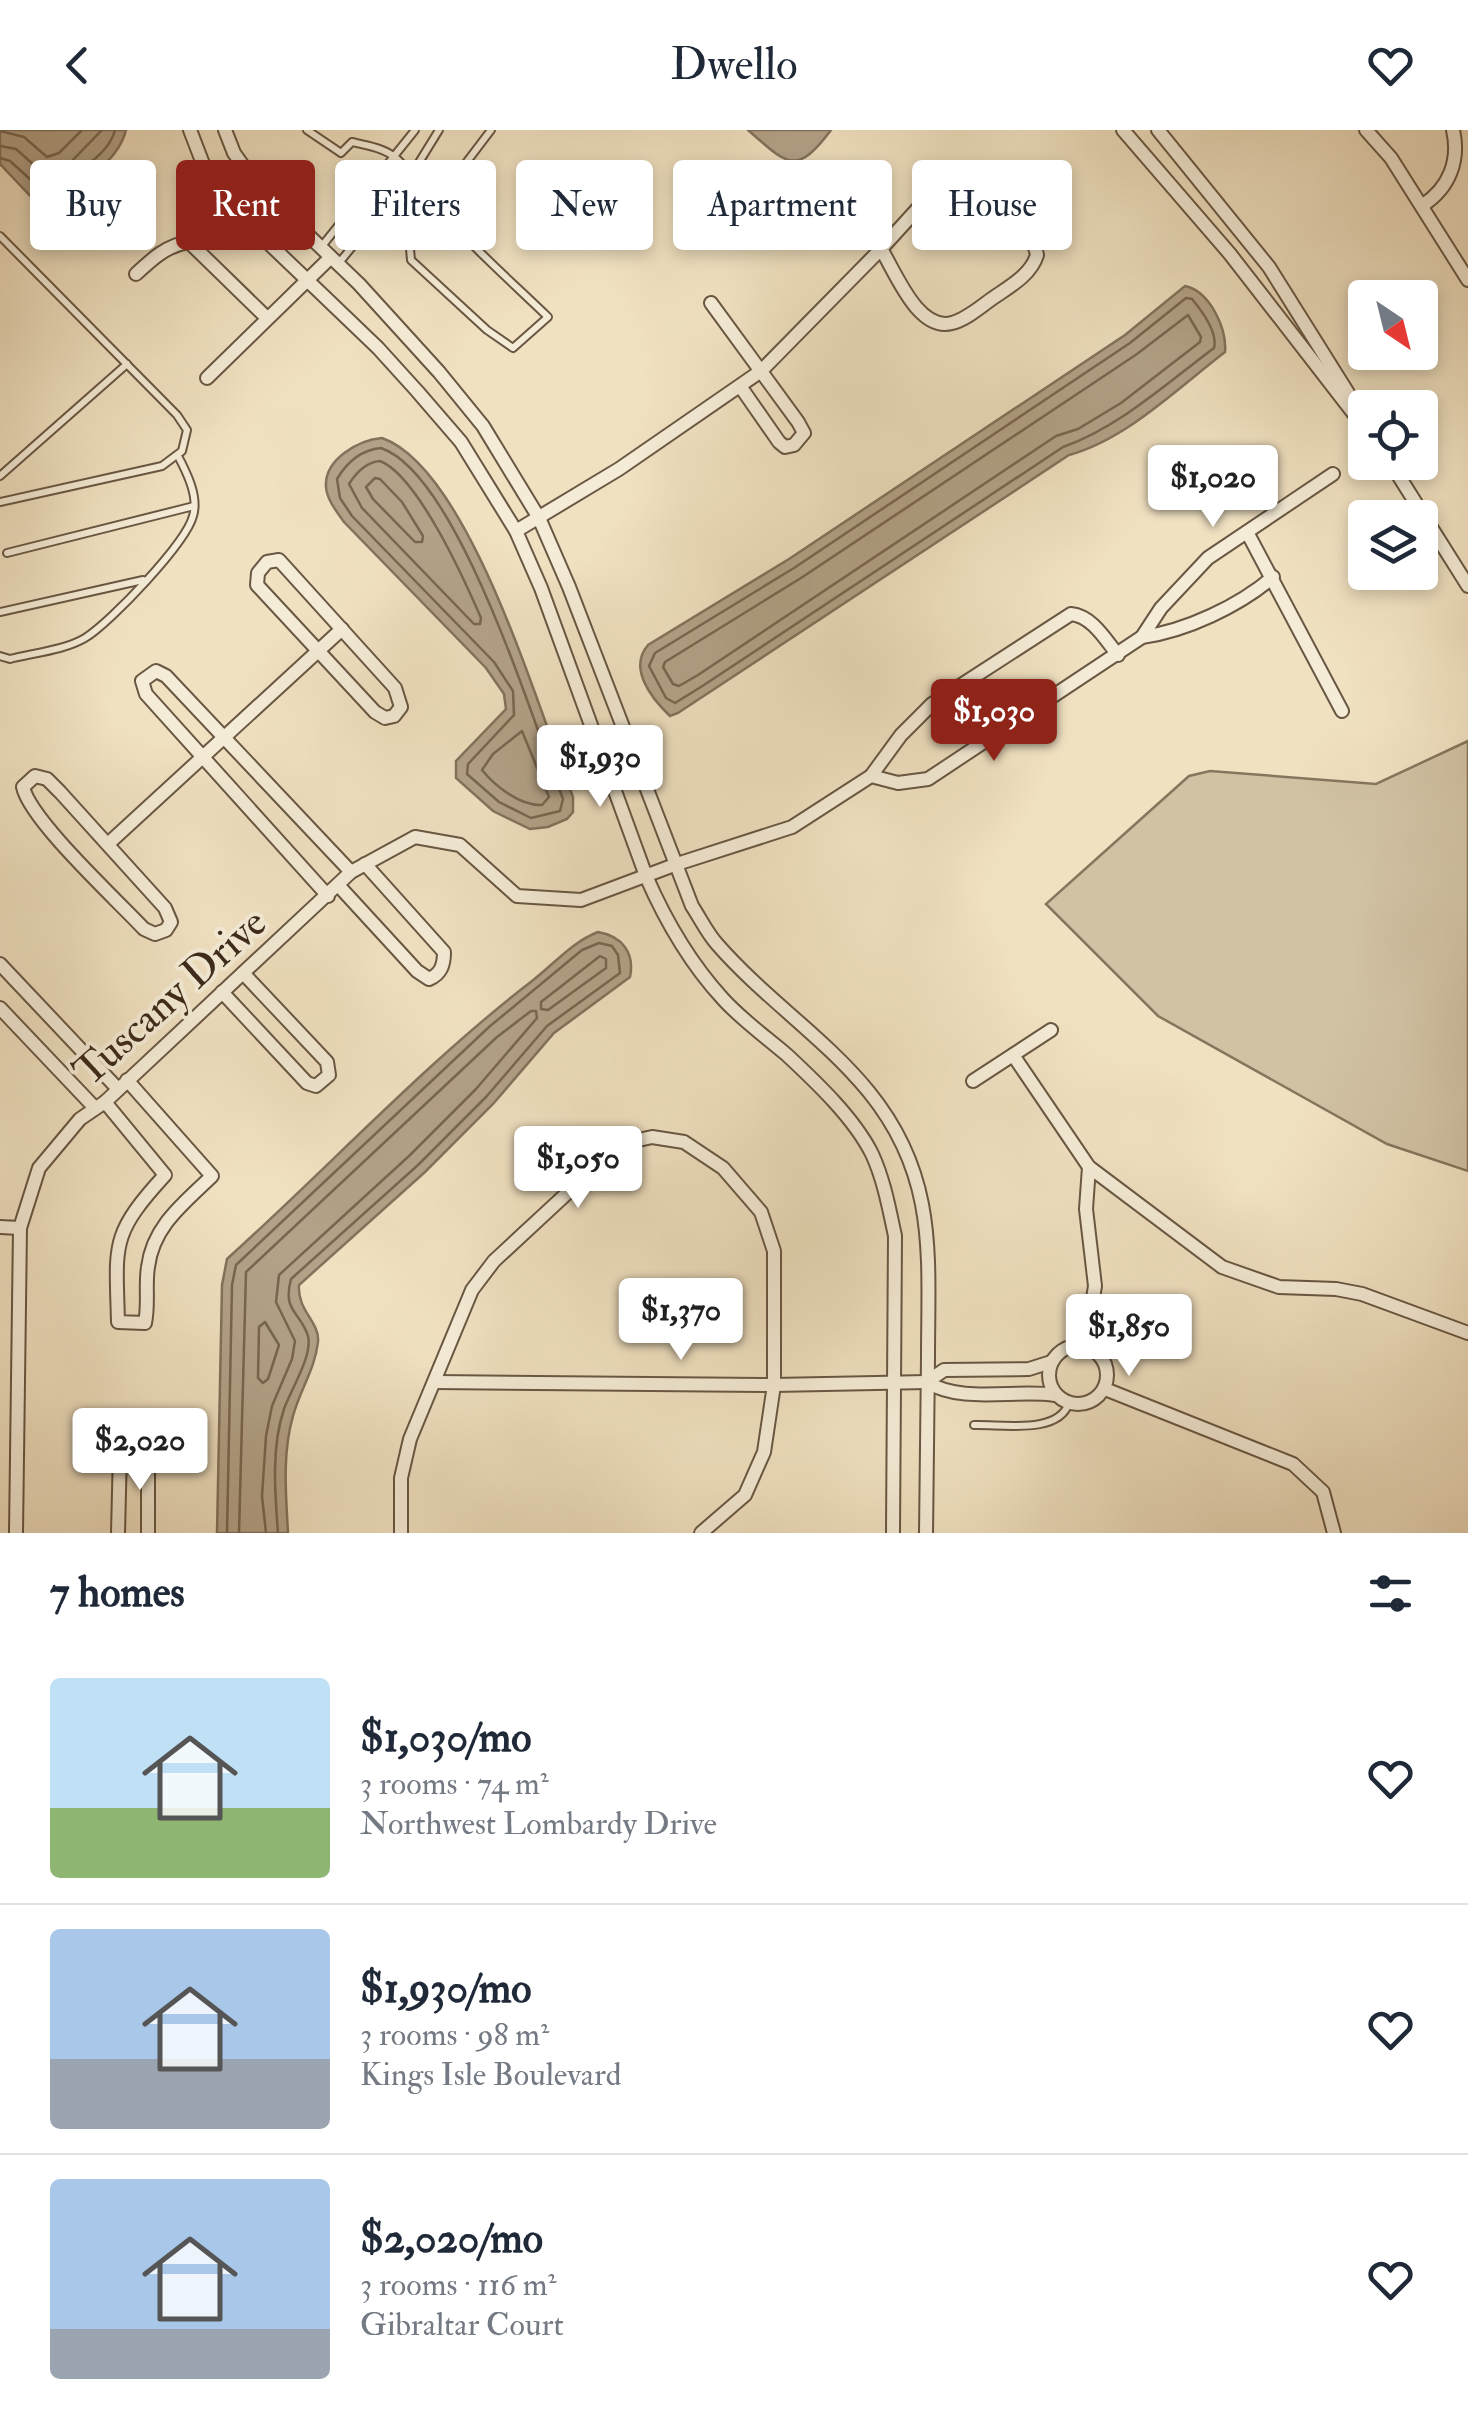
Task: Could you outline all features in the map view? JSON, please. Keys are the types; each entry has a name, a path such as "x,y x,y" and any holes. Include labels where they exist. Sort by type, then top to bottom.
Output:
{"street":[{"path":"190,130 205,169 233,209 378,348 461,442 516,531 541,588 646,876 666,920 695,966 726,1003 790,1058 842,1113 870,1151 886,1190 896,1236 893,1533"},
{"path":"224,130 234,153 258,188 402,329 482,426 539,518 692,906 715,942 812,1031 868,1092 900,1135 917,1180 928,1232 926,1533"},
{"path":"1123,130 1230,254 1348,403"},
{"path":"1158,130 1269,267 1348,397"},
{"path":"1366,130 1423,205 1468,280"},
{"path":"1423,205 1442,189 1454,166 1453,130"},
{"path":"964,175 980,181 1014,216 1031,238 1037,256 1028,272 1008,288 961,320 940,324 927,319 881,249 940,183 964,175"},
{"path":"136,274 156,256 189,242 267,318"},
{"path":"516,531 619,468 761,371 880,250"},
{"path":"206,378 329,257"},
{"path":"711,303 804,433 794,445 778,442 740,386"},
{"path":"1118,655 1099,630 1081,615 1070,614 932,704 901,735 872,776 898,782 928,779 1118,655 1142,637 1161,608 1208,558 1334,474"},
{"path":"1401,480 1468,586"},
{"path":"1247,532 1342,711"},
{"path":"280,560 395,688 401,706 394,716 384,718 375,712 317,649 257,584 258,572 268,562 280,560"},
{"path":"1142,637 1164,634 1222,608 1273,577"},
{"path":"109,843 342,629"},
{"path":"352,872 166,676 156,671 142,681 146,694 201,759 417,972 428,979 434,976 444,965 444,952 365,864"},
{"path":"35,776 47,780 109,843 164,908 171,922 166,930 155,934 144,929 48,826 26,798 23,787 35,776"},
{"name":"Tuscany Drive","path":"16,1533 20,1228 39,1168 80,1119 123,1085 352,872 415,838 460,845 518,896 581,900 677,864 792,828 872,776"},
{"path":"0,964 212,1176 156,1234 148,1268 144,1323 118,1322 116,1251 125,1224 165,1175 0,1008"},
{"path":"222,992 307,1083 316,1086 329,1075 328,1062 243,973"},
{"path":"973,1081 1052,1030"},
{"path":"1013,1055 1089,1167 1222,1267 1280,1287 1362,1294 1468,1334"},
{"path":"401,1533 404,1460 417,1419 466,1304 494,1262 604,1159 630,1142 652,1137 684,1142 711,1158 752,1200 767,1223 775,1268 774,1385 764,1452 745,1494 701,1533"},
{"path":"1085,1347 1094,1286 1086,1209 1089,1167"},
{"path":"0,1227 20,1228"},
{"path":"435,1382 927,1382 944,1370 1030,1369 1051,1362 1069,1347 1085,1347 1101,1356 1106,1366 1104,1388 1087,1404 1034,1392 944,1393 927,1382"},
{"path":"1051,1362 1050,1385 1055,1395"},
{"path":"1104,1388 1292,1464 1323,1492 1334,1533"},
{"path":"118,1533 120,1451 134,1448 142,1450 148,1459 148,1533"}],"lane":[{"path":"307,130 341,154 352,142 373,146 396,160"},
{"path":"329,257 415,130"},
{"path":"421,160 440,130"},
{"path":"469,160 491,130"},
{"path":"436,205 548,318 513,348 411,260 409,238 436,205"},
{"path":"0,236 177,415 186,430 178,456 162,466 0,502"},
{"path":"329,257 336,250"},
{"path":"0,476 126,364"},
{"path":"0,656 10,659 83,640 184,539 195,512 189,478 178,456"},
{"path":"7,553 194,506"},
{"path":"0,612 144,580"},
{"path":"974,1425 1050,1423 1065,1414 1069,1403"}],"shaded area":[{"path":"1468,741 1468,1171 1387,1144 1158,1016 1046,904 1189,776 1210,771 1376,784"}],"water":[{"path":"0,130 126,130 108,160 30,160 30,196 0,164"},
{"path":"748,130 831,130 800,160 772,151"},
{"path":"1185,286 1202,295 1215,312 1225,352 1170,396 1111,437 1069,455 678,713 670,716 656,701 641,673 642,654 648,645 789,559 1125,335"},
{"path":"382,438 414,459 444,495 472,543 521,655 573,797 573,812 567,819 530,829 493,811 456,778 456,761 506,709 504,694 486,668 344,522 327,492 327,477 337,460 354,447"},
{"path":"598,932 614,937 625,947 630,977 554,1033 493,1104 425,1172 299,1285 301,1302 316,1328 318,1342 287,1445 288,1533 217,1533 222,1285 227,1259 453,1047 571,947"}]}
